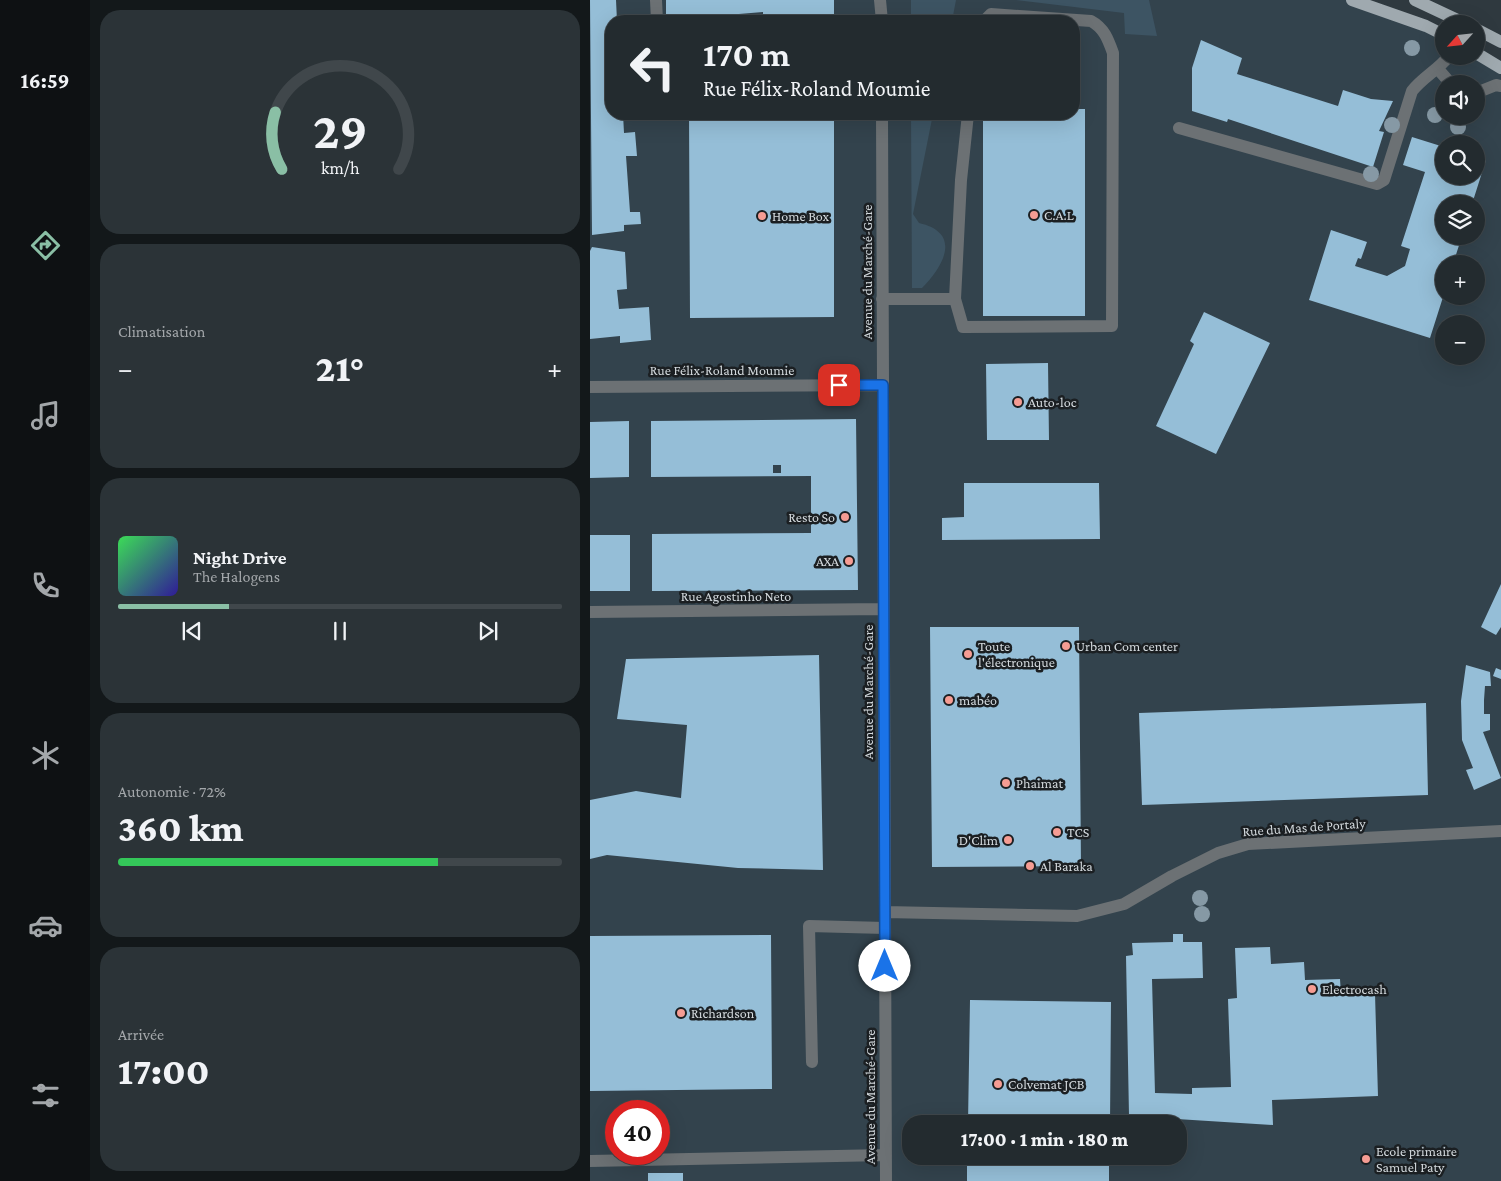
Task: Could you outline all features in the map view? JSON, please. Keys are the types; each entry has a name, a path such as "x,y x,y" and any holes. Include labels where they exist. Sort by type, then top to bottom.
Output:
{"main road":[{"path":"1352,0 1435,30"},
{"path":"1415,0 1447,15"},
{"path":"1485,34 1501,42"},
{"path":"1485,59 1501,68"}],"street":[{"path":"656,0 657,15"},
{"path":"880,0 882,15"},
{"path":"883,15 887,0"},
{"path":"990,15 1005,15"},
{"path":"967,120 961,180 955,299 963,327 1112,326 1114,53 1107,36 1099,25 1091,21 1080,20"},
{"path":"1179,128 1377,184 1384,180 1412,90 1420,80 1441,65"},
{"path":"1438,69 1443,75"},
{"path":"1485,89 1496,85 1501,86"},
{"name":"Avenue du Marché-Gare","path":"882,120 886,1181"},
{"path":"882,299 955,299"},
{"name":"Rue Félix-Roland Moumie","path":"590,387 883,385"},
{"name":"Rue Agostinho Neto","path":"590,612 883,609"},
{"name":"Rue du Mas de Portaly","path":"885,912 1078,916 1124,904 1172,876 1218,853 1248,844 1501,831"},
{"path":"812,1062 809,926 885,928"},
{"path":"590,1161 886,1155"}],"shaded area":[{"path":"590,0 1353,0 1435,31 1435,65 1485,65 1485,58 1501,62 1501,1181 590,1181"},
{"path":"911,0 956,0 953,15 911,15"},
{"path":"1016,0 1149,0 1157,36 1125,34 1124,13"},
{"path":"911,120 932,120 913,214 919,223 933,228 941,234 945,242 945,251 942,261 930,280 922,288 912,288"}],"building":[{"path":"590,0 616,0 617,15 605,15 605,120 623,120 624,133 635,132 637,156 626,156 630,212 640,212 641,224 624,225 624,231 592,235"},
{"path":"666,0 834,0 834,15 763,15 763,12 727,15 666,15"},
{"path":"1201,40 1242,58 1237,74 1338,106 1343,90 1371,99 1393,101 1379,131 1384,132 1373,167 1228,119 1227,122 1192,111 1192,68"},
{"name":"C.A.L","path":"1080,109 1085,109 1085,316 983,316 983,120 1080,120"},
{"name":"Home Box","path":"689,120 834,120 834,317 690,318"},
{"path":"1412,137 1435,144 1435,185 1478,185 1475,195 1435,195 1435,245 1459,245 1456,255 1435,255 1435,305 1440,305 1437,315 1435,315 1435,322 1430,338 1309,300 1331,230 1367,242 1361,259 1358,258 1355,266 1387,276 1405,266 1410,249 1401,246 1425,172 1403,165"},
{"path":"592,247 625,252 627,289 617,290 619,309 649,307 651,340 620,343 620,336 590,339 590,251"},
{"path":"1204,312 1270,343 1216,454 1156,426 1194,344 1190,341"},
{"name":"Auto-loc","path":"1048,363 1049,440 987,440 986,364"},
{"path":"856,419 858,590 652,591 652,534 811,533 811,476 651,477 651,421","holes":["773,465 781,465 781,473 773,473"]},
{"path":"629,421 629,477 590,478 590,422"},
{"path":"964,483 1099,483 1100,539 942,540 942,518 964,517"},
{"path":"590,535 630,535 630,591 590,591"},
{"path":"1501,584 1501,627 1496,635 1481,627"},
{"path":"930,627 1079,627 1081,866 932,867"},
{"path":"819,655 823,870 738,868 607,855 590,859 590,800 636,791 681,798 687,725 617,719 626,659"},
{"path":"1466,665 1490,672 1491,686 1485,686 1484,714 1490,714 1490,730 1483,732 1501,778 1474,790 1466,770 1473,768 1462,740 1461,701"},
{"path":"1496,668 1501,670 1501,679 1493,676"},
{"path":"1426,703 1428,795 1142,805 1139,713"},
{"path":"1173,934 1183,934 1183,942 1202,942 1203,978 1152,979 1155,1093 1192,1094 1192,1088 1231,1087 1228,999 1237,998 1235,948 1270,947 1271,964 1304,962 1305,980 1340,979 1341,995 1375,994 1378,1096 1272,1100 1273,1125 1187,1120 1187,1115 1129,1115 1126,956 1133,955 1132,943 1173,942"},
{"name":"Richardson","path":"771,935 772,1089 590,1091 590,936"},
{"path":"970,1000 1111,1002 1110,1115 968,1115"},
{"path":"967,1165 1109,1165 1109,1181 967,1181"},
{"path":"648,1173 683,1173 683,1181 648,1181"}],"place":[{"name":"C.A.L","path":"1034,215"},
{"name":"Home Box","path":"762,216"},
{"name":"Auto-loc","path":"1018,402"},
{"name":"Resto So","path":"845,517"},
{"name":"AXA","path":"849,561"},
{"name":"Urban Com center","path":"1066,646"},
{"name":"Toute l'électronique","path":"968,654"},
{"name":"mabéo","path":"949,700"},
{"name":"Phaimat","path":"1006,783"},
{"name":"TCS","path":"1057,832"},
{"name":"D'Clim","path":"1008,840"},
{"name":"Al Baraka","path":"1030,866"},
{"name":"Electrocash","path":"1312,989"},
{"name":"Richardson","path":"681,1013"},
{"name":"Colvemat JCB","path":"998,1084"},
{"name":"Ecole primaire Samuel Paty","path":"1366,1159"}],"route":[{"path":"839,385 883,385 885,966"}]}
